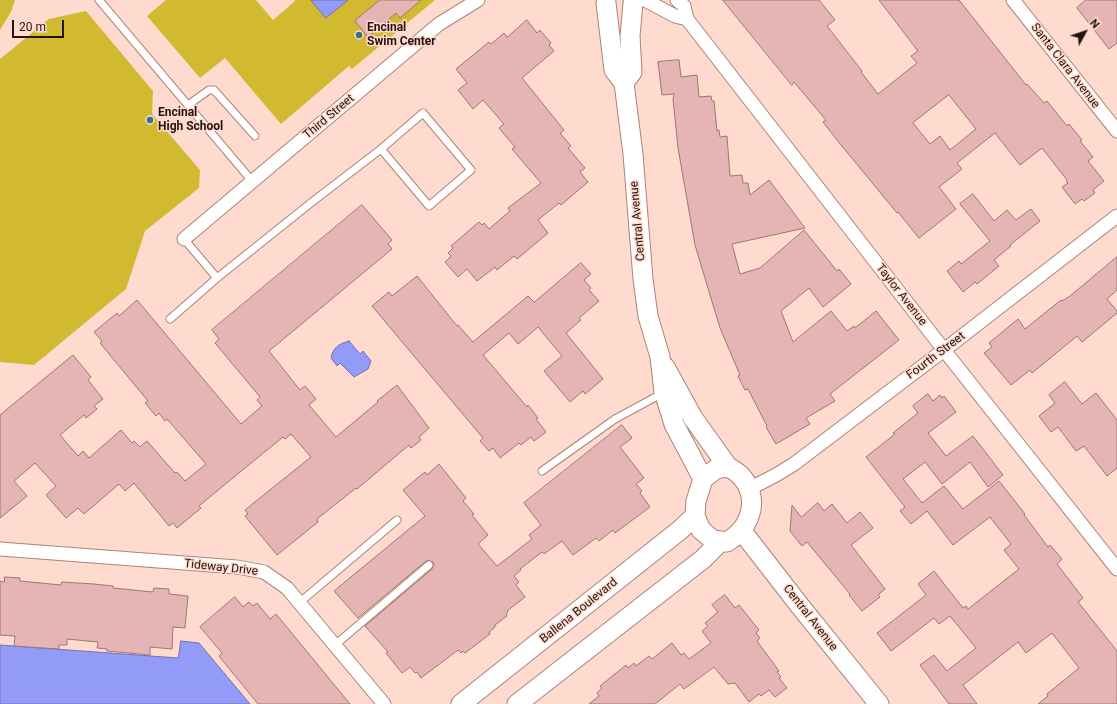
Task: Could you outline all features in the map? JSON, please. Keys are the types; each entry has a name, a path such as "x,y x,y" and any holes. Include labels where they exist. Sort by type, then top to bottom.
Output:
{"street":[{"name":"Third Street","path":"184,239 439,24 478,0"},
{"name":"Taylor Avenue","path":"677,0 684,6 688,19 944,350 1117,569"},
{"name":"Santa Clara Avenue","path":"1013,0 1117,131"},
{"path":"604,1 619,6 639,1 675,16 688,19"},
{"name":"Central Avenue","path":"604,1 614,70 624,83 648,316 660,357 664,392 674,424 703,479"},
{"path":"624,83 632,72 630,36 639,1"},
{"name":"Fourth Street","path":"749,489 794,464 1117,216"},
{"name":"Central Avenue","path":"660,357 693,418 728,467"},
{"path":"728,467 737,471 749,489 752,501 751,513 745,526 736,536 727,542 713,540 702,530 695,516 696,501 703,479 716,469 728,467"},
{"name":"Ballena Boulevard","path":"462,704 680,530 695,516"},
{"name":"Central Avenue","path":"741,530 879,704"},
{"path":"516,704 703,559 720,541"},
{"name":"Tideway Drive","path":"0,549 237,567 264,572 287,588 384,704"}],"lane":[{"path":"99,0 252,181"},
{"path":"188,106 209,90 214,90 255,136"},
{"path":"170,319 217,278 381,149 423,113 471,170 429,206 381,149"},
{"path":"184,239 217,278"},
{"path":"542,471 615,419 664,392"},
{"path":"299,603 397,520"},
{"path":"335,645 429,566"}],"shaded area":[{"path":"0,0 15,0 11,12 0,30"},
{"path":"166,0 256,0 273,20 295,0 435,0 352,69 349,66 281,124 225,58 200,78 147,16"},
{"path":"86,11 153,91 152,114 200,170 199,188 145,231 126,289 34,365 0,362 0,59 49,19"}],"water":[{"name":"Encinal Swim Center","path":"311,0 348,0 326,18"},
{"path":"349,341 360,354 363,351 371,361 368,369 354,377 340,363 337,366 331,358 337,347"},
{"path":"181,641 199,643 250,704 0,704 0,645 178,658"}],"building":[{"path":"380,0 421,0 400,18 396,13 368,37 355,21"},
{"path":"723,0 819,0 835,20 827,26 878,94 917,63 911,56 918,51 879,0 959,0 1026,85 1027,84 1044,103 1047,101 1067,126 1069,124 1082,140 1080,141 1093,157 1088,161 1104,181 1093,190 1095,193 1084,201 1082,199 1075,204 1062,187 1068,183 1066,181 1067,180 1042,148 1020,165 995,133 957,163 962,169 939,187 956,209 919,238 837,140 823,122 826,120 794,82 792,85","holes":["949,95 976,129 950,150 940,136 930,144 913,123"]},
{"path":"1086,0 1117,0 1117,43 1109,49 1077,8"},
{"path":"527,20 537,33 540,30 551,43 549,45 554,51 522,78 564,130 560,133 571,146 568,148 585,168 580,172 588,182 561,205 559,203 538,220 548,233 517,259 514,256 497,270 495,267 477,281 467,269 458,277 445,262 451,256 448,253 453,248 451,246 479,222 482,225 484,223 489,229 510,211 508,208 541,183 512,149 515,147 499,128 504,124 483,100 473,109 458,90 467,83 456,69 489,42 491,44 504,33 507,37"},
{"path":"679,60 681,77 697,75 699,97 711,96 712,101 714,101 717,131 719,130 720,137 727,136 730,176 742,175 743,183 748,183 750,195 769,180 805,228 732,244 740,274 760,268 804,230 837,271 839,269 851,284 823,307 809,288 781,311 793,342 831,311 847,331 854,326 855,328 876,311 899,340 830,394 835,401 806,418 810,424 776,444 748,389 745,390 738,376 740,375 720,328 695,245 678,148 673,99 674,94 662,95 658,62"},
{"path":"973,194 994,221 1007,210 1016,220 1031,209 1040,221 994,260 999,266 977,284 975,282 963,292 947,271 959,261 961,264 990,241 960,204"},
{"path":"362,205 392,240 388,244 392,249 269,351 300,390 305,386 316,399 309,405 336,437 397,385 429,428 419,437 421,440 411,448 409,445 357,489 356,488 317,519 318,522 277,555 245,516 248,514 245,510 311,457 291,434 285,439 283,437 223,486 199,506 201,508 177,528 173,523 169,526 134,483 125,491 119,484 84,514 78,508 66,518 46,495 56,486 35,463 14,481 27,496 0,518 0,415 73,355 91,377 88,380 103,399 94,406 97,409 86,418 84,415 60,435 78,456 83,451 89,458 121,430 132,443 134,441 140,447 147,441 175,473 177,472 185,481 206,464 167,419 165,421 159,413 156,416 145,403 148,401 100,343 102,341 94,332 117,313 119,316 137,300 241,424 262,406 257,400 260,397 215,343 219,339 212,330"},
{"path":"1117,257 1117,290 1107,299 1117,313 1082,342 1077,336 1032,373 1030,370 1011,385 984,353 992,347 989,343 1018,319 1025,329 1061,300 1062,301 1070,296"},
{"path":"581,263 591,274 584,280 591,288 589,290 599,301 579,318 581,320 566,333 603,379 585,394 583,391 570,402 544,371 562,356 538,327 518,344 509,333 483,355 527,407 528,405 546,432 534,441 531,437 521,445 519,443 500,458 493,448 489,451 480,441 483,438 372,306 389,292 392,296 417,276 457,326 458,325 473,342 528,296 534,302"},
{"path":"1065,382 1082,404 1096,393 1117,420 1117,468 1107,476 1084,446 1076,451 1058,427 1051,432 1039,416 1055,403 1049,395"},
{"path":"928,394 933,401 940,395 942,398 944,396 956,412 928,433 946,456 973,436 1003,475 988,487 970,462 942,484 925,462 903,479 922,503 944,486 963,509 999,481 1025,514 1024,515 1048,547 1050,545 1062,559 1057,564 1083,598 1078,602 1117,651 1117,704 1038,704 1048,696 1047,694 1079,668 1052,633 1026,653 1018,642 963,685 977,704 949,704 920,665 934,655 947,671 976,648 950,616 939,624 934,618 891,651 877,633 926,595 918,584 934,571 963,608 966,606 968,609 1019,569 1004,550 1011,544 990,517 953,545 927,511 911,524 900,511 905,507 866,457 918,413 913,406"},
{"path":"622,425 632,438 620,447 644,478 636,484 642,491 640,493 650,507 615,533 613,530 599,541 596,538 573,555 562,541 544,554 542,552 520,569 521,570 514,576 519,582 516,585 525,597 507,611 507,616 495,625 495,627 489,632 490,634 465,653 463,651 461,653 458,650 421,678 417,672 415,673 410,667 402,673 386,653 388,652 365,626 432,569 434,564 433,562 428,560 426,561 358,618 334,591 425,516 403,490 425,472 427,475 439,464 466,498 463,501 488,535 478,544 497,566 532,539 529,535 541,525 524,503"},
{"path":"818,503 824,511 832,504 847,523 860,512 873,528 851,545 885,589 878,595 880,597 862,611 849,595 850,594 807,542 802,546 790,531 792,505 801,517"},
{"path":"5,577 20,578 20,581 61,585 62,582 94,584 113,586 113,588 153,592 154,588 169,589 169,594 188,596 185,628 173,627 172,649 150,647 150,655 107,651 107,649 97,648 98,642 67,639 67,645 59,645 59,649 14,646 15,636 0,635 0,581 4,582"},
{"path":"725,595 735,608 739,605 759,630 756,633 760,638 757,641 779,671 777,672 781,677 779,678 787,688 775,697 769,690 761,696 759,694 749,702 735,683 728,684 714,667 684,689 680,684 655,704 589,704 599,696 597,693 602,688 600,686 626,665 628,668 634,663 636,666 649,656 652,659 672,643 681,655 684,653 689,659 711,643 702,631 708,626 705,623 718,612 712,605"},
{"path":"235,597 243,607 249,602 253,606 257,603 270,619 276,614 350,704 258,704 219,656 222,653 200,627"}],"place":[{"name":"Encinal Swim Center","path":"359,35"},
{"name":"Encinal High School","path":"150,120"}]}
